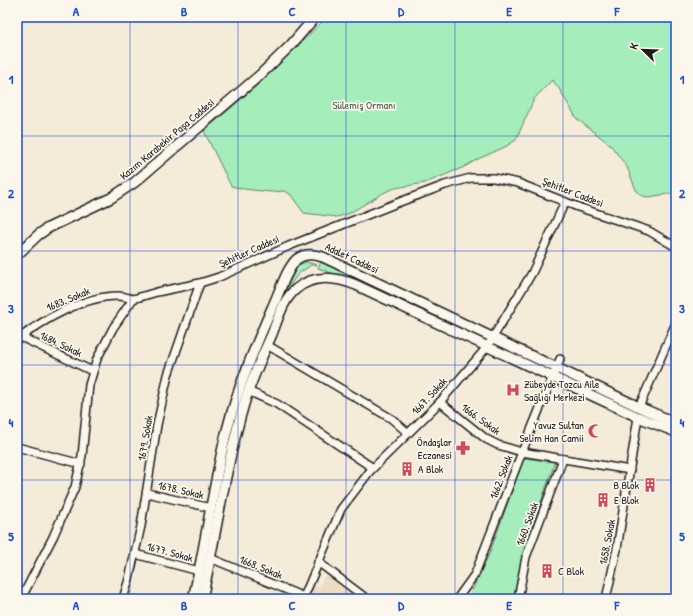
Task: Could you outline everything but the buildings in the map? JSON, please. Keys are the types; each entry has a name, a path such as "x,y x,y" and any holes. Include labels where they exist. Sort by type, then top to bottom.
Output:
{"street":[{"name":"Kazım Karabekir Paşa Caddesi","path":"17,255 48,228 111,198 136,182 260,75 291,45 315,17"},
{"name":"Şehitler Caddesi","path":"133,299 151,293 200,283 236,270 289,246 382,208 459,180 471,178 507,180 532,188 565,202 649,231 676,247"},
{"name":"1667. Sokak","path":"303,598 341,509 355,489 373,468 440,402 487,347 532,273 565,202"},
{"name":"Adalet Caddesi","path":"193,599 227,430 240,386 256,344 288,272 298,259 304,255 310,254 323,257 556,368 676,423"},
{"path":"202,599 232,451 248,392 285,302 289,296 302,284 318,278 336,279 356,285 638,417 676,432"},
{"name":"1679. Sokak","path":"123,599 136,554 168,375 200,283"},
{"name":"1683. Sokak","path":"19,338 51,318 98,298 119,296 133,299"},
{"path":"21,599 35,574 69,504 75,487 81,464 86,398 92,371 105,343 133,299"},
{"path":"639,407 676,323"},
{"name":"1684. Sokak","path":"19,338 92,371"},
{"path":"267,345 392,419 408,433"},
{"name":"1662. Sokak","path":"456,599 475,574 560,359"},
{"path":"248,392 277,404 373,468"},
{"name":"1666. Sokak","path":"440,402 486,438 498,445 522,452 630,470"},
{"name":"1658. Sokak","path":"606,599 617,549 638,417"},
{"path":"17,447 81,464"},
{"name":"1660. Sokak","path":"518,599 526,557 563,459"},
{"name":"1678. Sokak","path":"147,493 211,508"},
{"name":"1677. Sokak","path":"136,554 199,571"},
{"name":"1668. Sokak","path":"210,558 303,598"},
{"path":"318,562 368,599"}],"shaded area":[{"path":"325,575 357,599 308,599 314,585 319,588"}],"green space":[{"name":"Sülemiş Ormanı","path":"327,17 676,17 676,195 667,194 649,197 642,196 636,190 627,167 612,147 577,119 558,87 552,80 534,99 516,140 462,168 425,183 395,188 385,192 348,214 337,217 304,213 290,194 284,191 271,192 231,186 204,131 261,82"},
{"path":"306,262 317,265 311,265 298,274 290,285 273,321 208,543 219,486 237,411 248,377 254,360 290,280 298,265"},
{"path":"321,262 473,333 472,335 373,289 318,268"},
{"path":"496,345 624,405 624,406"},
{"path":"524,458 555,462 523,553 514,599 468,599 490,552"}],"place":[{"name":"Zübeyde Tozcu Aile Sağlığı Merkezi","path":"513,390"},
{"name":"Yavuz Sultan Selim Han Camii","path":"595,431"},
{"name":"Öndaşlar Eczanesi","path":"463,448"},
{"name":"A Blok","path":"407,469"},
{"name":"B Blok","path":"650,485"},
{"name":"E Blok","path":"603,500"},
{"name":"C Blok","path":"547,571"}]}
